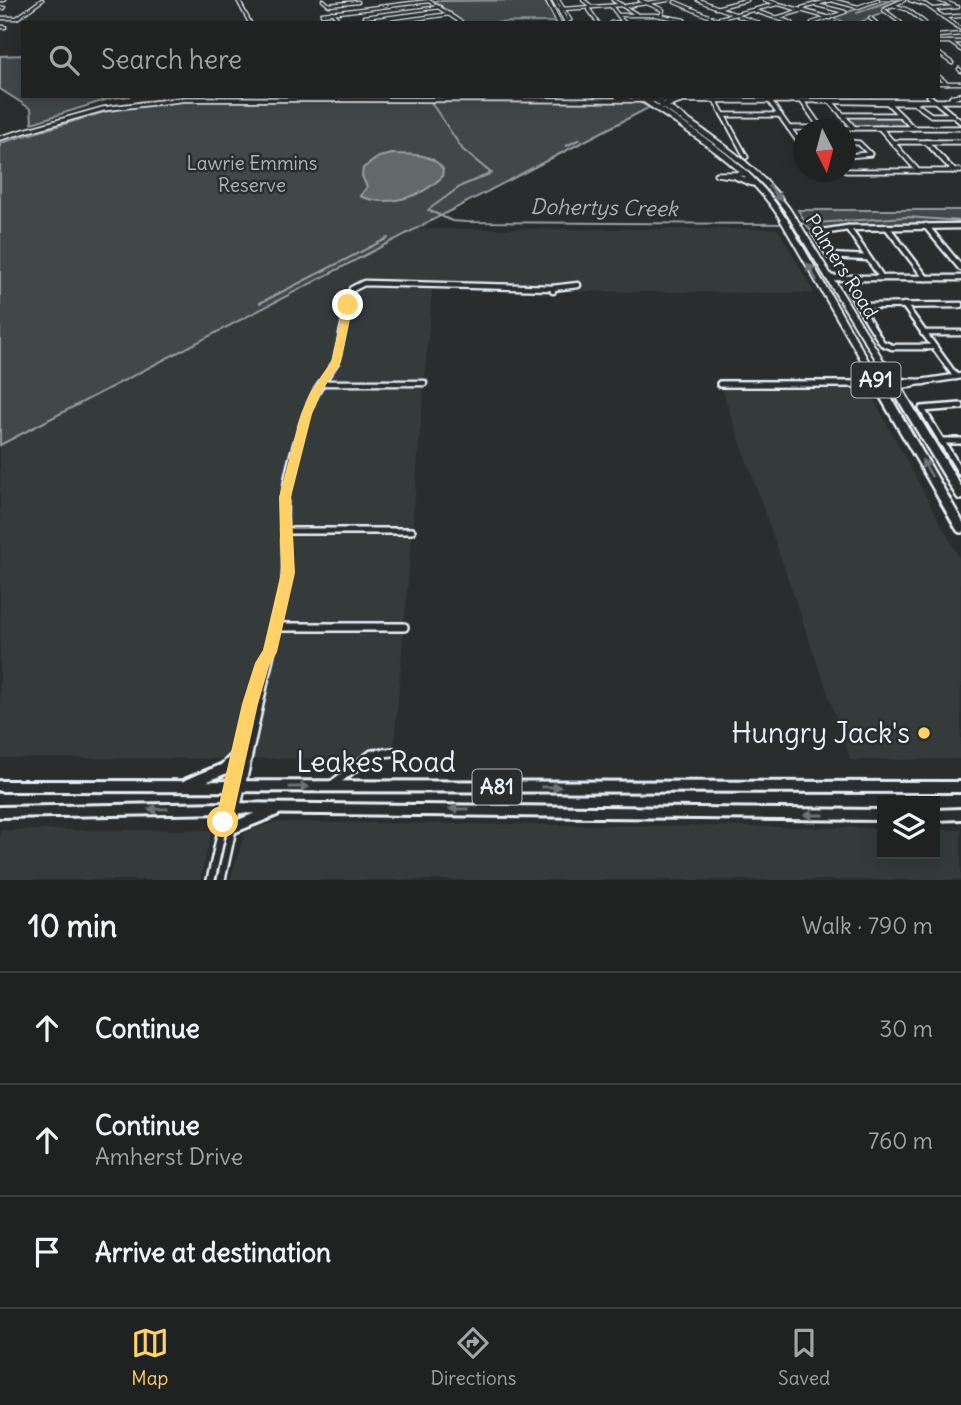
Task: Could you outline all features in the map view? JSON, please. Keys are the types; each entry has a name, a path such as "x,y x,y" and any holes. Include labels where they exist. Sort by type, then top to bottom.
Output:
{"highway":[{"path":"547,0 557,21"},
{"path":"556,0 566,21"},
{"path":"648,98 659,107 680,98"},
{"name":"Palmers Road","path":"648,98 748,175 780,213 961,527"},
{"name":"Palmers Road","path":"648,98 758,174 790,212 961,495"},
{"path":"729,174 740,169"},
{"path":"748,175 758,174"},
{"path":"737,177 763,191"},
{"path":"879,384 896,384"},
{"path":"182,786 224,769 237,756"},
{"name":"Leakes Road","path":"0,786 961,787"},
{"path":"232,828 282,808"},
{"name":"Leakes Road","path":"0,812 282,808 877,815"},
{"path":"940,815 961,814"}],"main road":[{"path":"530,100 589,98"},
{"path":"648,98 732,102 802,102 818,99 961,101"},
{"path":"0,138 117,106 187,99 680,98 802,102 857,98 913,101"},
{"path":"935,99 961,101"}],"street":[{"path":"0,18 17,18 42,0"},
{"path":"238,0 249,21"},
{"path":"323,0 328,5 358,1 365,8"},
{"path":"556,0 564,9 570,20 568,21"},
{"path":"583,0 597,21"},
{"path":"613,0 636,14"},
{"path":"640,0 663,11 661,16"},
{"path":"699,1 705,0"},
{"path":"716,8 747,0"},
{"path":"764,0 830,18"},
{"path":"776,18 831,0 859,7 878,0"},
{"path":"899,21 885,9 904,0"},
{"path":"911,0 932,9 961,33"},
{"path":"939,0 960,8"},
{"path":"382,1 387,6"},
{"path":"322,13 387,6 406,1 431,1 460,21"},
{"path":"564,9 672,1 696,13 722,21"},
{"path":"699,1 752,21"},
{"path":"718,19 775,4"},
{"path":"817,5 845,12 819,21"},
{"path":"893,5 908,10 922,21"},
{"path":"611,6 623,21"},
{"path":"364,17 440,7"},
{"path":"947,8 961,15"},
{"path":"932,9 960,8"},
{"path":"357,9 367,21"},
{"path":"752,10 786,21"},
{"path":"332,12 339,21"},
{"path":"399,21 450,14"},
{"path":"618,15 661,16 685,20 683,21"},
{"path":"942,17 961,15"},
{"path":"870,18 874,21"},
{"path":"953,24 961,24"},
{"path":"0,27 5,27"},
{"path":"940,35 961,33"},
{"path":"940,42 961,42"},
{"path":"950,42 961,50"},
{"path":"940,54 952,63"},
{"path":"940,78 947,83"},
{"path":"940,83 961,83"},
{"path":"818,99 832,103 913,101 931,114 952,114"},
{"path":"818,99 825,100"},
{"path":"935,99 961,122"},
{"path":"715,100 746,157"},
{"path":"732,102 788,101"},
{"path":"732,102 741,115"},
{"path":"802,102 814,119"},
{"path":"771,103 793,133"},
{"path":"832,103 846,119"},
{"path":"888,103 913,128"},
{"path":"723,114 779,115"},
{"path":"842,115 899,115"},
{"path":"856,128 961,128"},
{"path":"880,128 918,171"},
{"path":"892,142 961,142"},
{"path":"926,142 954,171"},
{"path":"856,143 870,155 856,156"},
{"path":"856,171 961,171"},
{"path":"716,174 729,174 748,175 737,177 716,174"},
{"path":"887,226 926,278"},
{"path":"926,226 961,268"},
{"path":"868,258 830,257 815,234 848,228 961,226"},
{"path":"848,228 882,278"},
{"path":"831,278 961,278"},
{"path":"211,880 270,664 270,652 288,573 285,497 306,414 336,362 354,287 375,283 469,289 553,290 578,285"},
{"path":"851,293 879,341 885,345 932,347"},
{"path":"896,384 934,382 958,377 932,347 904,305"},
{"path":"861,306 961,305"},
{"path":"923,333 961,333"},
{"path":"323,383 424,383"},
{"path":"720,384 879,384"},
{"path":"961,406 922,407 961,473"},
{"path":"941,440 961,441"},
{"path":"285,531 412,531"},
{"path":"276,627 404,627"},
{"path":"236,786 237,756 263,663 270,652"},
{"path":"330,787 372,754 393,752"},
{"path":"221,880 232,828 231,808"}],"shaded area":[{"path":"392,154 427,157 443,169 442,177 425,190 393,201 360,196 367,187 362,176 363,168 379,157"},
{"path":"416,229 778,229 814,293 432,290 393,759 0,758 0,445"},
{"path":"718,378 862,378 961,561 961,759 851,760"},
{"path":"274,822 877,828 877,859 940,859 940,829 961,830 961,880 230,880 245,833"},
{"path":"0,830 212,830 200,880 0,880"}],"green space":[{"path":"544,0 557,21 460,21 433,1"},
{"path":"880,0 902,0 883,7 891,9 888,11 863,21 832,18"},
{"path":"21,55 21,98 112,98 32,123 31,109 0,89 0,56"},
{"name":"Lawrie Emmins Reserve","path":"142,101 636,101 650,107 0,445 0,143"},
{"path":"845,115 900,117 910,127 856,127 856,119 848,119"},
{"path":"798,210 961,210 961,224 810,230"}],"waterway":[{"path":"857,13 892,0"},
{"name":"Dohertys Creek","path":"430,101 463,150 491,173"},
{"path":"566,146 580,139"},
{"name":"Dohertys Creek","path":"492,173 461,186 428,210 452,221 466,222 783,224"},
{"name":"Dohertys Creek","path":"799,224 907,217 961,221"},
{"path":"260,303 388,238"}],"place":[{"name":"Hungry Jack's","path":"924,733"}],"route":[{"path":"223,822 250,704 263,663 270,652 288,573 285,497 306,414 315,393 336,362 348,305"}]}
